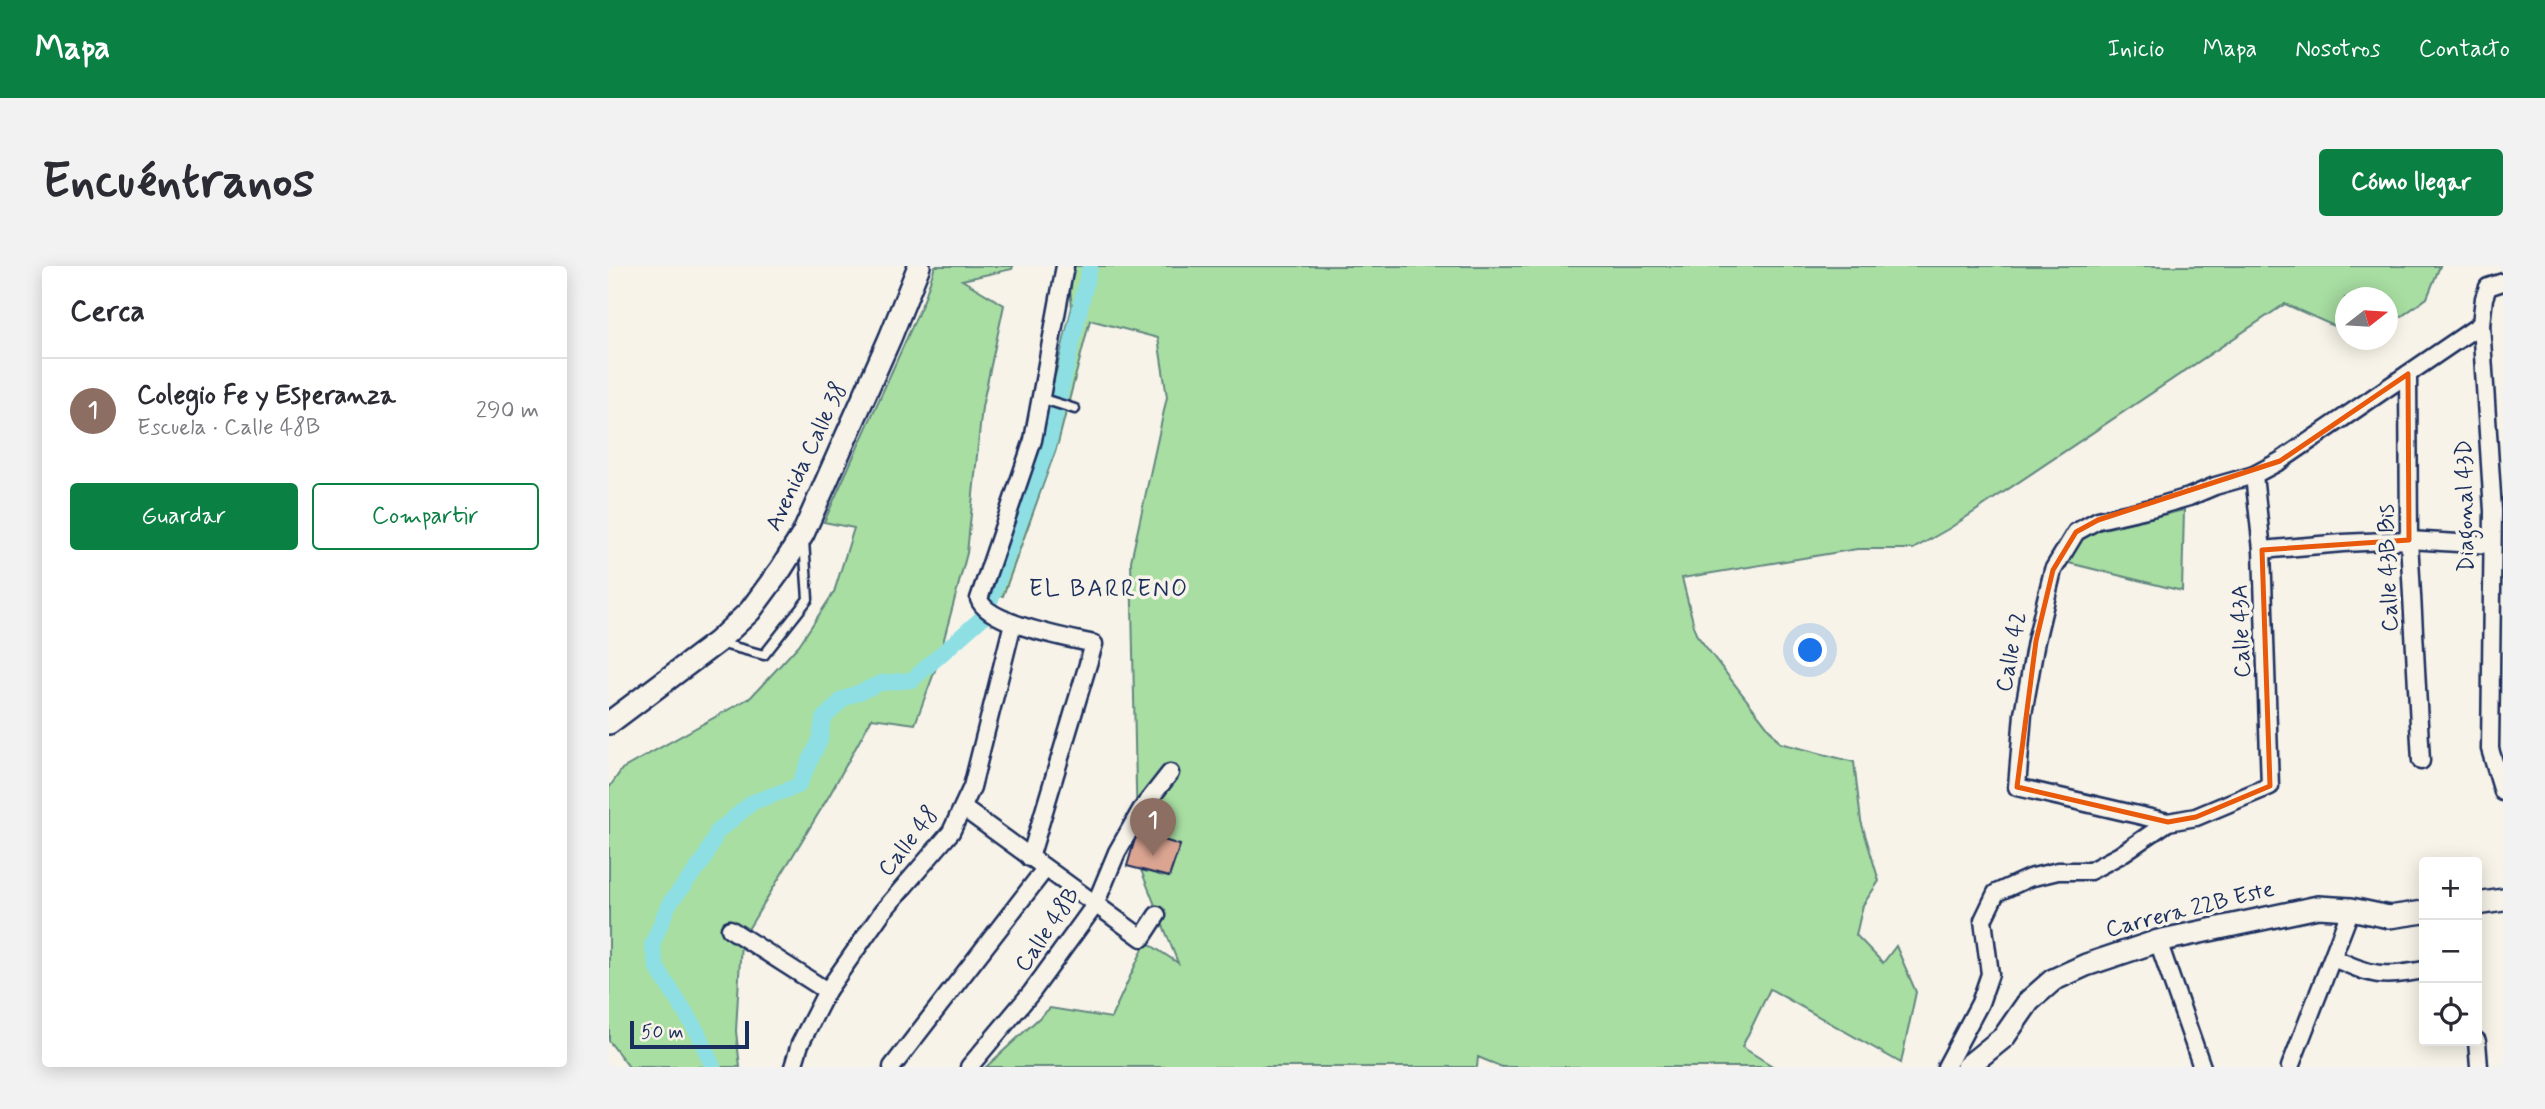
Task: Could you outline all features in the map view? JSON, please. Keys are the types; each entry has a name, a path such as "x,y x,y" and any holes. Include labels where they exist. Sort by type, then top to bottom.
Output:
{"street":[{"name":"Avenida Calle 38","path":"609,723 717,642 750,611 803,534 919,266"},
{"path":"1030,858 1094,644 1013,623 987,610 980,593 1033,440 1065,266"},
{"name":"Diagonal 43D","path":"2495,285 2484,298 2481,324 2493,511 2490,749 2503,792"},
{"path":"2254,475 2280,461 2481,324"},
{"name":"Calle 43B Bis","path":"2408,374 2409,540 2421,761"},
{"name":"Calle 42","path":"2168,822 2017,787 2024,714 2036,641 2053,570 2075,532 2098,520 2151,508 2254,475"},
{"name":"Calle 43A","path":"2168,822 2196,817 2270,786 2262,550 2254,475"},
{"path":"2262,550 2343,542 2409,540 2491,545"},
{"name":"Calle 48","path":"793,1067 800,1044 827,991 883,911 951,832 963,808 972,787 1013,623"},
{"path":"2503,657 2490,681 2503,697"},
{"name":"Calle 48B","path":"969,1067 1031,993 1095,905 1117,852 1141,810 1170,773"},
{"path":"963,808 1142,938 1157,915"},
{"path":"1946,1067 1980,1003 1990,974 1983,920 1996,893 2029,878 2058,871 2089,871 2120,856 2168,822"},
{"path":"892,1067 1045,869"},
{"path":"2482,903 2503,900"},
{"name":"Carrera 22B Este","path":"1967,1067 2004,1037 2029,1001 2053,980 2086,965 2158,941 2318,907 2351,909 2389,917 2419,913"},
{"path":"2290,1067 2351,909"},
{"path":"730,929 827,991"},
{"path":"2158,941 2201,1067"},
{"path":"2333,958 2378,975 2419,971"},
{"path":"2477,1046 2479,1067"}],"lane":[{"path":"1040,398 1075,409"},
{"path":"717,642 764,655 808,599 803,534"}],"highlighted area":[{"path":"2408,374 2409,540 2262,550 2270,786 2196,817 2168,822 2017,787 2036,641 2053,570 2076,532 2098,520 2280,461"}],"green space":[{"path":"935,266 1013,266 1012,269 962,280 1004,305 982,407 967,553 937,665 915,724 872,718 829,796 741,941 736,1031 740,1067 629,1067 609,1041 609,788 622,769 751,697 799,645 834,592 854,528 824,522 924,300"},
{"path":"1074,266 2440,266 2427,298 2398,319 2398,287 2335,287 2335,326 2285,304 1950,528 1913,549 1857,549 1682,578 1696,634 1780,743 1854,762 1861,821 1879,881 1863,905 1856,935 1883,963 1896,946 1916,992 1901,1063 1770,989 1742,1047 1774,1067 1502,1067 1478,1057 1477,1067 986,1067 1050,1008 1111,1018 1146,942 1178,963 1141,870 1169,877 1180,846 1137,832 1131,561 1167,397 1158,338 1090,320 1058,443 1003,596 988,595 1027,492 1072,307 1070,289"},
{"path":"2184,510 2182,591 2065,562 2077,543 2095,531"}],"building":[{"path":"1137,832 1180,845 1169,877 1127,866"}],"waterway":[{"path":"991,599 1048,446 1090,266"},
{"path":"713,1067 698,1033 657,968 652,945 669,904 704,860 717,832 753,802 798,786 820,740 823,719 843,699 881,683 912,680 983,617"}],"place":[{"name":"Colegio Fe y Esperanza","path":"1153,856"}],"district":[{"name":"EL BARRENO","path":"1109,589"}]}
